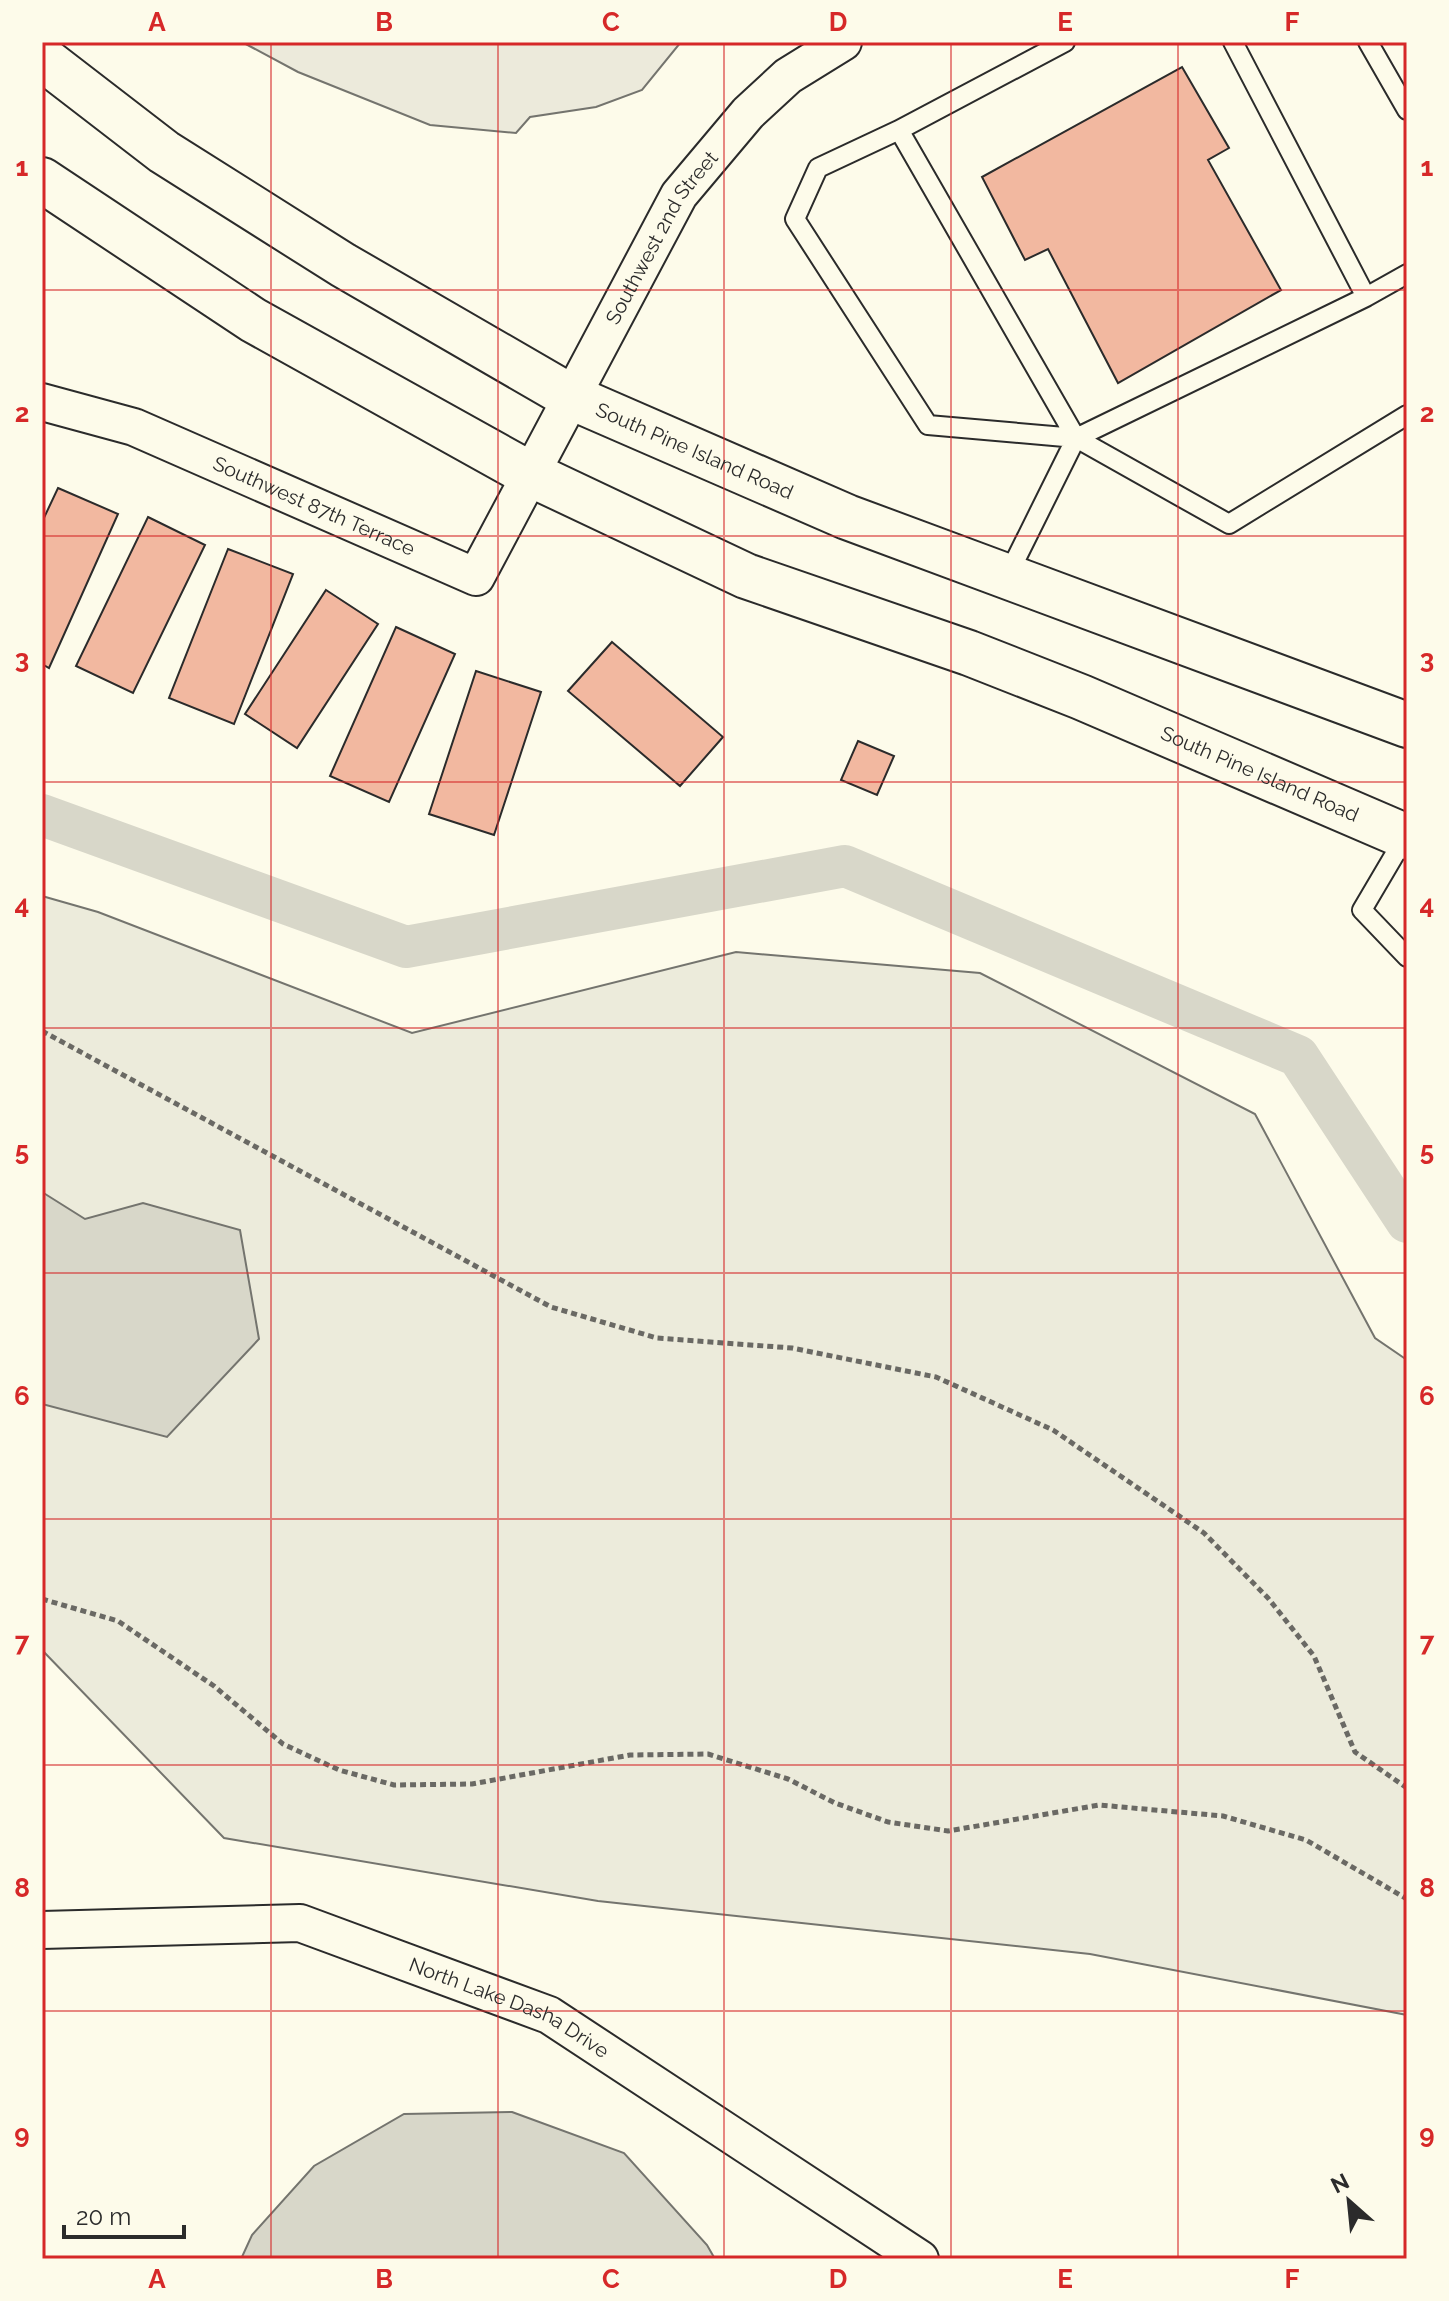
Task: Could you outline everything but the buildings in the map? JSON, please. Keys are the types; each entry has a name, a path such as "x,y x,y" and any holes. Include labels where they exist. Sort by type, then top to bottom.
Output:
{"main road":[{"name":"South Pine Island Road","path":"42,58 164,152 343,265 571,397 847,517 1407,725"},
{"name":"South Pine Island Road","path":"42,180 253,320 528,473 746,576 969,653 1081,697 1406,835"}],"street":[{"name":"Southwest 2nd Street","path":"528,473 679,195 748,113 788,76 843,42"},
{"name":"Southwest 87th Terrace","path":"42,402 134,427 476,577 528,473"},
{"name":"North Lake Dasha Drive","path":"42,1930 300,1923 549,2015 920,2259"}],"lane":[{"path":"1065,42 899,130 818,168 795,219 928,425 1076,438 1229,524 1407,415"},
{"path":"1233,42 1366,297"},
{"path":"1368,42 1407,110"},
{"path":"899,130 1076,438"},
{"path":"1007,577 1076,438 1366,297 1407,274"},
{"path":"1406,835 1362,910 1407,957"}],"path":[{"path":"42,1031 551,1307 657,1338 792,1348 936,1377 1053,1430 1171,1509 1225,1554 1268,1598 1314,1656 1355,1752 1407,1788"},
{"path":"42,1599 118,1621 214,1686 283,1744 339,1770 394,1785 472,1784 630,1755 708,1754 788,1779 835,1803 888,1822 948,1831 1099,1805 1223,1816 1306,1840 1407,1899"}],"shaded area":[{"path":"242,42 681,42 642,90 596,107 530,117 516,133 430,125 298,72"},
{"path":"42,896 98,912 412,1033 736,952 980,973 1255,1114 1375,1338 1407,1360 1407,2015 1090,1954 598,1901 224,1838 42,1650"},
{"path":"42,1192 85,1219 143,1203 240,1230 259,1339 167,1437 42,1404"},
{"path":"512,2112 624,2153 707,2245 715,2259 241,2259 252,2235 314,2166 404,2114"}],"waterway":[{"path":"42,815 406,947 845,866 1298,1056 1407,1222"}]}
